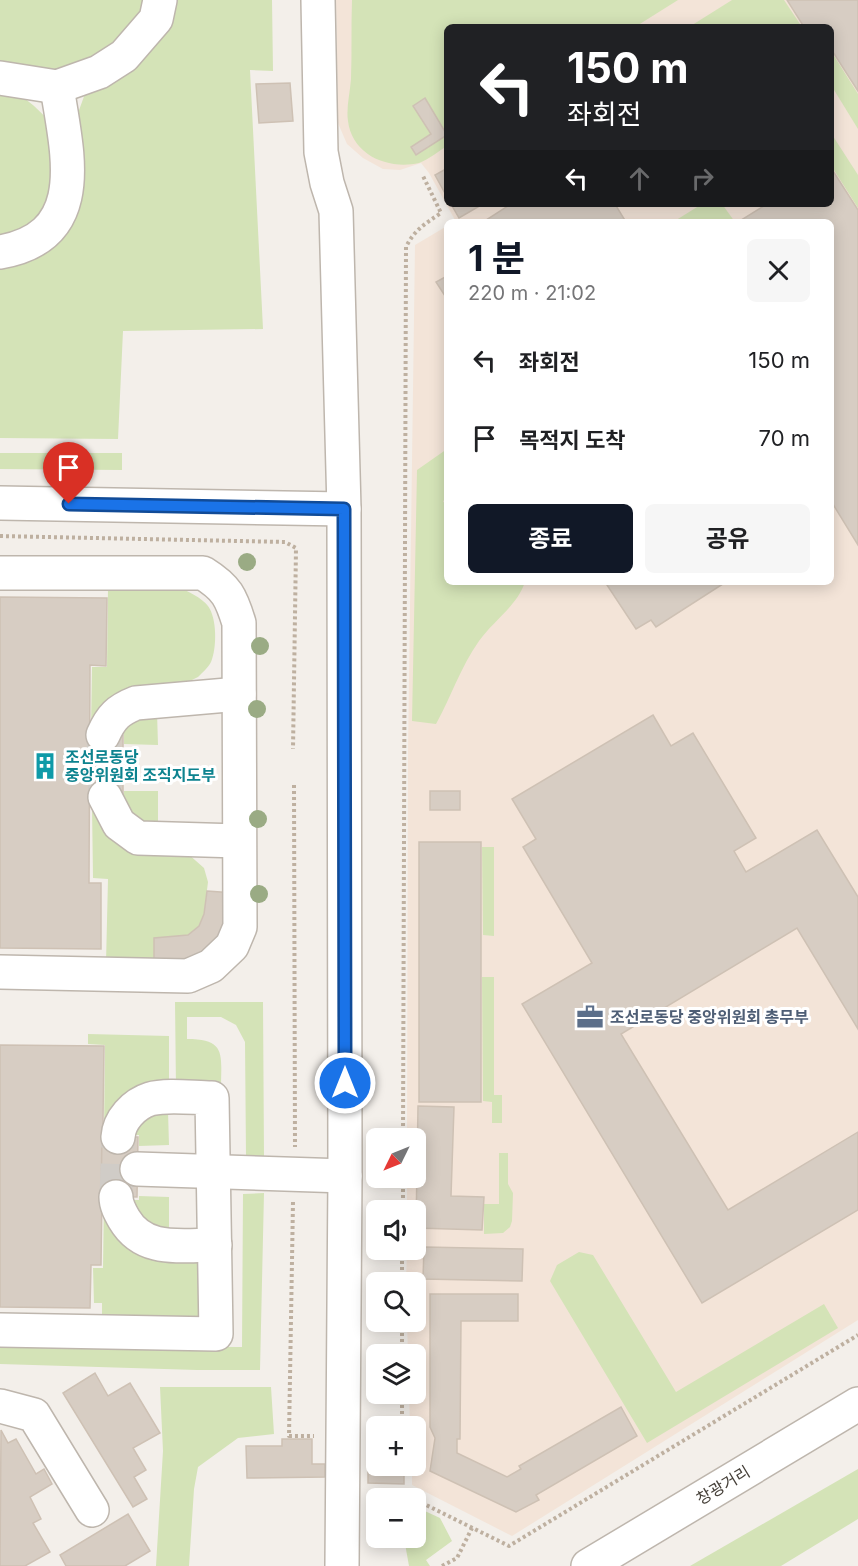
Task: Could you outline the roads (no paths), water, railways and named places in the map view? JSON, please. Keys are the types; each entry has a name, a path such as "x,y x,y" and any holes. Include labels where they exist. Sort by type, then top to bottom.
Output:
{"street":[{"path":"0,78 57,87 99,72 124,56 156,19 160,0"},
{"path":"318,0 321,152 327,183 336,211 344,509 345,1176 342,1566"},
{"path":"0,252 16,249 37,239 59,215 67,196 68,162 57,87"},
{"path":"0,502 344,509"},
{"path":"0,573 203,573 218,583 231,597 239,623 240,927 232,946 211,966 188,976 0,972"},
{"path":"103,735 120,709 136,703 239,694"},
{"path":"105,797 119,824 138,838 239,841"},
{"path":"0,1330 216,1334 212,1098 149,1099 127,1115 118,1129 118,1137"},
{"path":"137,1169 214,1172 295,1166 345,1176"},
{"path":"116,1197 120,1213 129,1228 144,1241 156,1244 215,1245"},
{"name":"창광거리","path":"588,1566 858,1404"},
{"path":"0,1406 34,1415 92,1510"}],"tunnel":[{"path":"103,735 105,797"},
{"path":"116,1197 118,1137"}],"place":[{"name":"조선로동당 중앙위원회 조직지도부","path":"45,766"},
{"name":"조선로동당 중앙위원회 총무부","path":"590,1017"}]}
